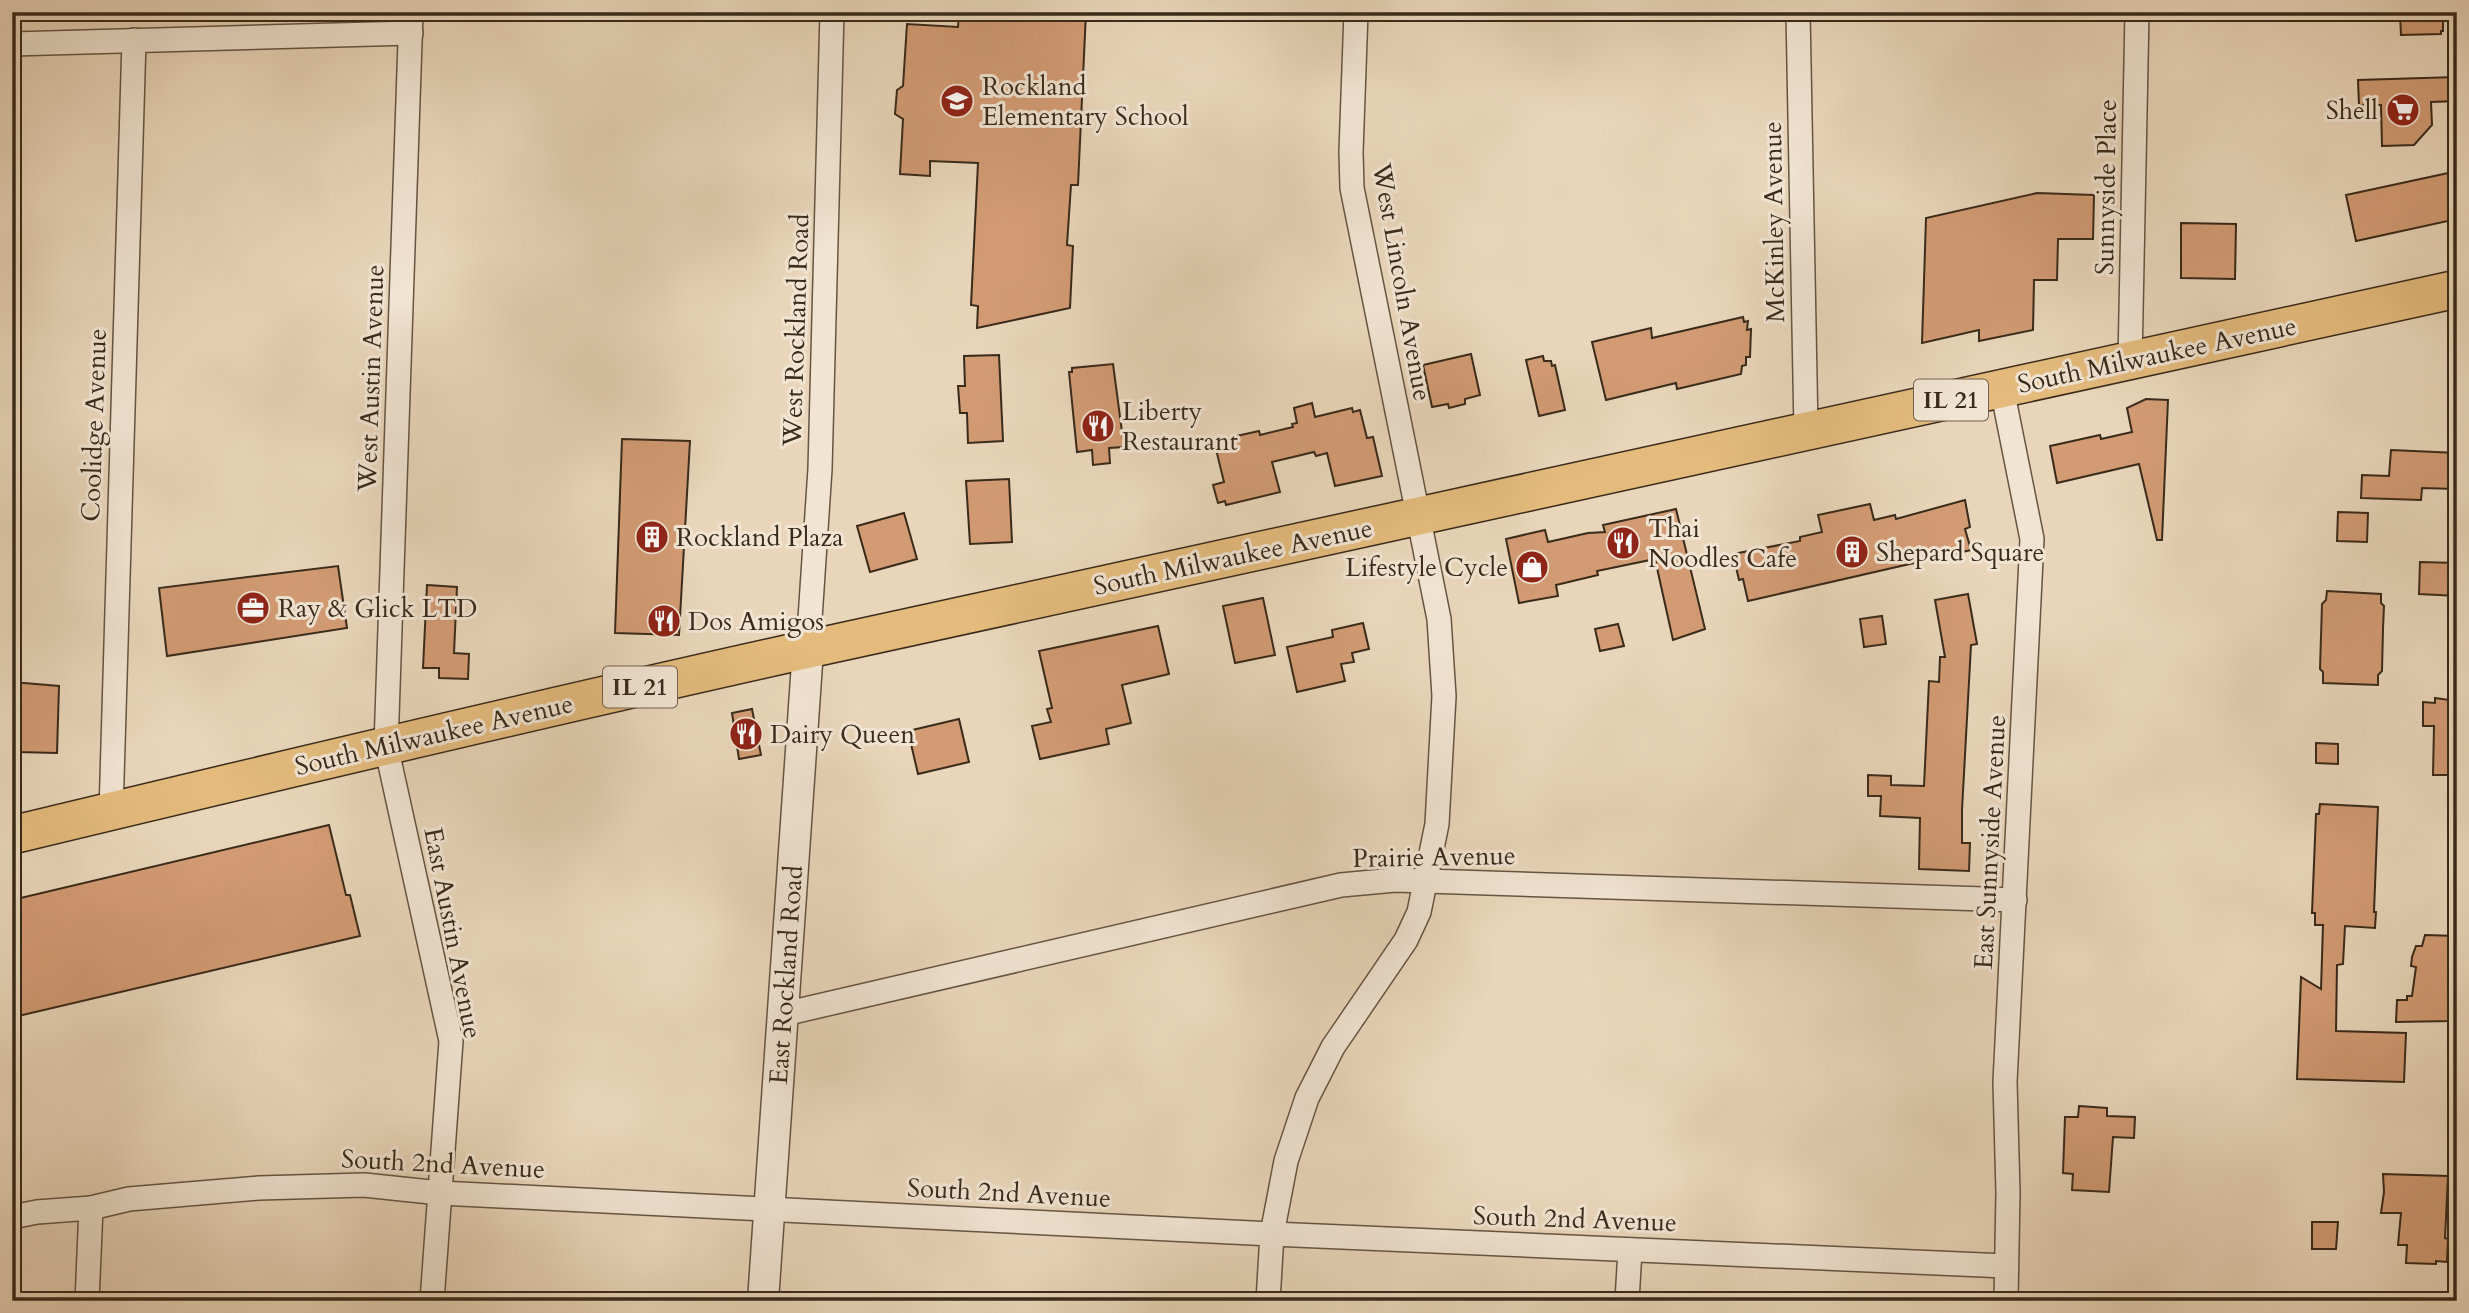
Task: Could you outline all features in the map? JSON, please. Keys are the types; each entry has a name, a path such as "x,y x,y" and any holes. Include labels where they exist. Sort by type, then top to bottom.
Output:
{"main road":[{"name":"South Milwaukee Avenue","path":"12,835 808,649 2457,289"}],"street":[{"name":"West Rockland Road","path":"808,649 820,469 832,12"},
{"name":"West Lincoln Avenue","path":"1268,1301 1272,1234 1286,1161 1307,1098 1333,1047 1406,940 1419,912 1437,824 1444,696 1439,619 1352,188 1356,12"},
{"name":"McKinley Avenue","path":"1798,12 1806,431"},
{"name":"Sunnyside Place","path":"2130,362 2137,12"},
{"path":"12,44 134,40 411,23"},
{"name":"West Austin Avenue","path":"386,746 411,23"},
{"name":"Coolidge Avenue","path":"111,811 134,40"},
{"name":"East Sunnyside Avenue","path":"2002,389 2032,539 2005,1082 2008,1193 2006,1301"},
{"name":"East Rockland Road","path":"763,1301 808,649"},
{"name":"East Austin Avenue","path":"386,746 451,1041 432,1301"},
{"name":"Prairie Avenue","path":"783,1014 1341,885 1395,880 2015,900"},
{"name":"South 2nd Avenue","path":"12,1217 37,1212 91,1208 129,1199 259,1188 364,1185 440,1193 1272,1234 2006,1266"},
{"path":"86,1301 91,1208"},
{"path":"1628,1301 1630,1250"}],"building":[{"name":"Rockland Elementary School","path":"959,12 1086,12 1078,185 1071,185 1067,245 1073,246 1070,308 977,328 978,306 971,305 978,163 930,161 930,176 900,174 903,119 895,114 897,90 903,86 907,24 958,27"},
{"path":"2400,14 2443,14 2441,34 2401,35"},
{"path":"2456,77 2457,101 2431,102 2432,125 2414,145 2382,146 2381,105 2359,105 2358,80"},
{"name":"Shell","path":"2453,172 2457,190 2457,219 2356,241 2346,195"},
{"path":"2037,193 2094,195 2093,239 2058,239 2057,280 2034,280 2033,330 1979,341 1979,330 1922,343 1926,218"},
{"path":"2181,223 2236,224 2235,279 2181,278"},
{"path":"1743,317 1744,322 1748,321 1747,330 1751,329 1750,357 1746,357 1746,365 1742,366 1741,374 1677,389 1676,383 1606,400 1592,342 1651,328 1652,338"},
{"path":"1471,354 1480,395 1465,399 1465,404 1449,408 1448,404 1432,407 1423,365"},
{"path":"999,355 1003,441 968,443 967,413 960,413 958,386 965,386 964,356"},
{"path":"1543,356 1544,361 1551,361 1552,366 1555,365 1565,410 1539,416 1526,360"},
{"name":"Liberty Restaurant","path":"1113,364 1124,447 1109,448 1110,463 1093,465 1092,450 1077,452 1069,372 1072,372 1072,368"},
{"path":"2146,399 2168,400 2162,540 2157,540 2139,464 2057,483 2050,446 2100,435 2101,439 2132,432 2127,408"},
{"path":"1312,403 1315,417 1352,408 1353,412 1360,410 1367,438 1373,437 1382,476 1335,486 1327,453 1316,456 1314,452 1272,462 1280,492 1226,505 1225,501 1218,503 1213,485 1224,482 1214,441 1259,431 1260,435 1293,427 1292,424 1297,423 1294,408"},
{"name":"Rockland Plaza","path":"622,439 690,441 679,635 615,633"},
{"path":"2391,450 2457,453 2457,489 2422,488 2421,500 2361,498 2362,475 2389,476"},
{"path":"1009,479 1012,542 970,544 966,481"},
{"name":"Shepard Square","path":"1965,500 1970,527 1965,529 1971,550 1748,601 1743,579 1739,580 1733,554 1800,541 1800,537 1822,532 1818,515 1870,504 1874,520 1895,515 1896,519"},
{"path":"1676,509 1705,629 1673,640 1655,559 1597,571 1598,575 1556,585 1558,596 1519,603 1506,539 1545,530 1548,542 1605,532 1603,525"},
{"path":"2338,512 2368,513 2367,542 2337,541"},
{"path":"904,513 917,559 870,572 857,526"},
{"path":"2420,562 2457,563 2457,596 2419,594"},
{"name":"Ray & Glick LTD","path":"338,566 347,628 167,656 159,588"},
{"path":"427,585 457,587 454,653 469,654 468,679 439,678 439,668 423,668"},
{"path":"2327,591 2381,594 2381,603 2384,606 2382,671 2378,675 2378,685 2323,683 2323,672 2320,669 2322,604 2326,600"},
{"path":"1968,594 1977,644 1971,645 1962,810 1962,843 1970,843 1969,871 1919,869 1920,818 1880,816 1881,796 1868,796 1868,775 1891,776 1891,785 1924,786 1929,681 1939,682 1940,657 1945,657 1935,600"},
{"path":"1263,598 1275,655 1235,663 1223,606"},
{"path":"1882,616 1886,644 1864,647 1860,619"},
{"path":"1363,623 1369,649 1352,653 1354,662 1341,664 1345,681 1297,692 1287,647 1333,637 1332,630"},
{"path":"1618,624 1624,646 1600,651 1595,629"},
{"path":"1158,626 1169,674 1122,685 1131,723 1106,729 1109,744 1040,759 1032,726 1051,722 1047,709 1052,708 1039,651"},
{"path":"12,682 59,686 57,753 17,752 17,748 12,748"},
{"path":"2435,698 2457,701 2457,775 2433,775 2434,726 2423,726 2423,702 2435,703"},
{"name":"Dairy Queen","path":"752,709 761,755 739,759 732,713"},
{"path":"959,719 969,762 918,774 908,731"},
{"path":"2316,743 2338,744 2338,764 2316,763"},
{"path":"2320,804 2378,807 2375,928 2345,926 2343,964 2337,965 2336,1031 2406,1033 2404,1082 2297,1079 2301,977 2321,989 2323,925 2315,925 2315,913 2312,913 2316,814 2319,814"},
{"path":"329,825 346,895 350,895 360,936 14,1017 12,900"},
{"path":"2425,935 2457,936 2457,968 2451,1021 2396,1022 2397,1000 2407,1000 2407,996 2412,996 2416,967 2411,966 2412,957 2416,946 2422,946"},
{"path":"2079,1106 2107,1108 2107,1116 2135,1117 2134,1138 2113,1137 2109,1192 2072,1190 2073,1174 2063,1173 2065,1117 2078,1117"},
{"path":"2383,1174 2448,1176 2445,1238 2448,1239 2447,1262 2406,1263 2407,1245 2398,1245 2401,1213 2381,1213"},
{"path":"2312,1222 2338,1222 2336,1249 2312,1249"}],"place":[{"name":"Rockland Elementary School","path":"957,101"},
{"name":"Shell","path":"2403,110"},
{"name":"Liberty Restaurant","path":"1098,426"},
{"name":"Rockland Plaza","path":"652,537"},
{"name":"Thai Noodles Cafe","path":"1623,543"},
{"name":"Shepard Square","path":"1852,552"},
{"name":"Lifestyle Cycle","path":"1532,567"},
{"name":"Ray & Glick LTD","path":"253,608"},
{"name":"Dos Amigos","path":"664,621"},
{"name":"Dairy Queen","path":"746,734"}]}
